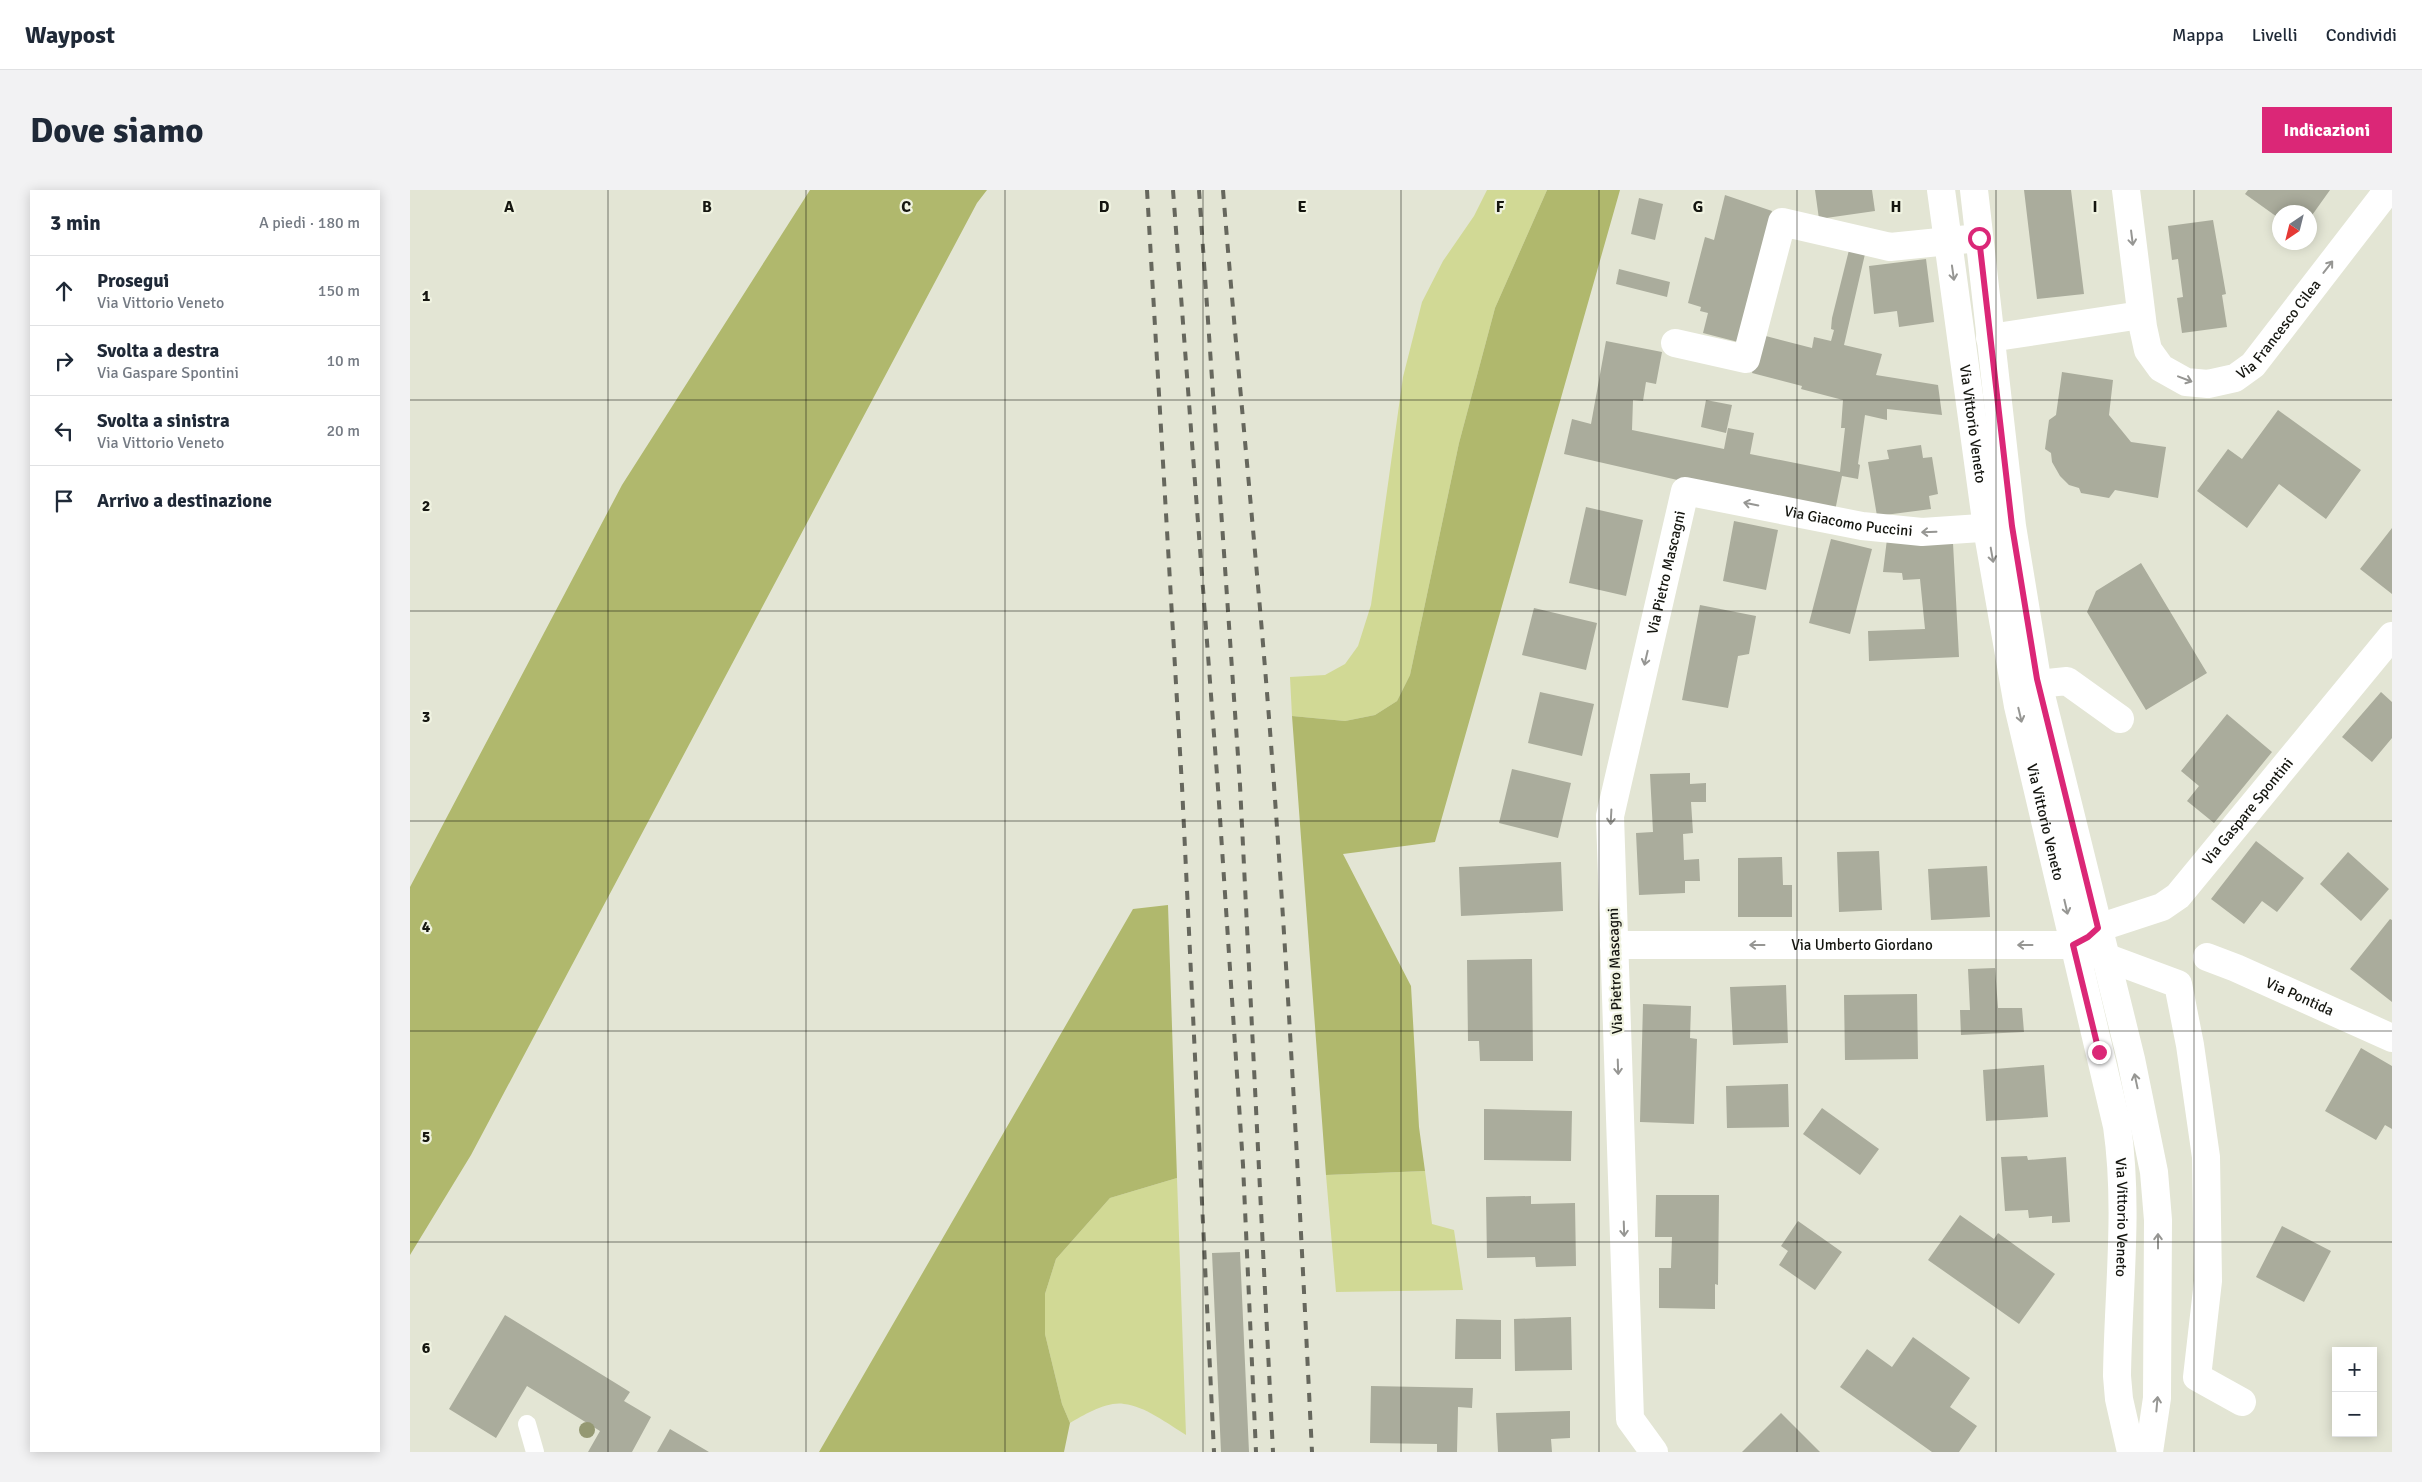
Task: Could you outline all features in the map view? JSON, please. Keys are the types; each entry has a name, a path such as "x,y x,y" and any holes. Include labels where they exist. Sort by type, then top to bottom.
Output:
{"street":[{"name":"Via Vittorio Veneto","path":"1941,190 1948,241 2000,527 2132,1059 2154,1172 2158,1220 2158,1398 2150,1452"},
{"name":"Via Vittorio Veneto","path":"1974,190 1990,338 2000,527 2018,706 2073,945 2118,1126 2121,1149 2117,1376 2119,1399 2131,1452"},
{"name":"Via Francesco Cilea","path":"2126,190 2141,315 2148,350 2161,368 2186,382 2208,384 2235,378 2253,365 2388,190"},
{"path":"1675,343 1746,359 1782,222 1890,247 1979,238"},
{"path":"1990,338 2141,315"},
{"name":"Via Giacomo Puccini","path":"1685,492 1862,526 1922,532 2000,527"},
{"name":"Via Pietro Mascagni","path":"1654,1452 1630,1419 1610,816 1685,492"},
{"name":"Via Gaspare Spontini","path":"2073,945 2088,937 2098,928 2162,907 2178,896 2392,636"},
{"path":"2038,684 2067,681 2120,719"},
{"name":"Via Umberto Giordano","path":"1614,945 2073,945 2178,984 2190,1044 2206,1157 2208,1281 2197,1377 2242,1402"},
{"name":"Via Pontida","path":"2207,957 2236,968 2392,1038"}],"lane":[{"path":"527,1424 535,1452"}],"green space":[{"path":"810,190 987,190 977,203 471,1155 410,1255 410,887 622,485"},
{"path":"1487,190 1547,190 1495,308 1459,443 1410,675 1397,701 1375,715 1345,721 1292,716 1290,677 1325,675 1345,664 1358,646 1371,605 1403,377 1422,302 1443,261 1474,216"},
{"path":"1547,190 1620,190 1435,842 1343,854 1411,986 1419,1127 1425,1171 1326,1175 1292,716 1345,721 1375,715 1397,701 1410,675 1459,443 1495,308"},
{"path":"1168,905 1177,1178 1110,1198 1056,1259 1045,1294 1045,1334 1062,1404 1070,1423 1064,1452 819,1452 1133,909"},
{"path":"1425,1171 1432,1224 1454,1230 1463,1290 1336,1292 1326,1175"},
{"path":"1177,1178 1186,1435 1140,1408 1124,1404 1103,1407 1070,1423 1062,1404 1045,1334 1045,1294 1056,1259 1110,1198"}],"building":[{"path":"1815,190 1872,190 1875,211 1819,219"},
{"path":"2024,190 2071,190 2084,294 2037,299"},
{"path":"2248,190 2330,190 2317,208 2317,205 2272,205 2272,213 2245,194"},
{"path":"1725,195 1772,211 1738,342 1703,333 1708,313 1700,311 1701,307 1688,303 1705,237 1714,240"},
{"path":"1639,198 1663,204 1655,240 1631,234"},
{"path":"2213,220 2226,294 2222,295 2227,327 2182,333 2177,298 2183,297 2178,259 2172,260 2168,226"},
{"path":"1849,250 1865,254 1844,345 1882,354 1876,375 1938,385 1942,415 1887,409 1887,420 1865,415 1858,464 1860,465 1858,479 1842,476 1834,516 1564,454 1572,419 1591,424 1606,341 1662,352 1656,384 1646,382 1643,401 1633,400 1632,430 1724,449 1728,428 1754,433 1750,454 1840,472 1845,428 1841,428 1843,400 1801,389 1802,386 1752,373 1762,335 1812,348 1814,337 1831,341 1834,330 1831,329 1832,318"},
{"path":"1926,259 1934,322 1899,327 1897,311 1874,314 1869,266"},
{"path":"1619,269 1670,282 1667,297 1616,284"},
{"path":"2062,372 2113,380 2109,415 2131,442 2166,447 2158,498 2115,490 2109,498 2081,493 2079,488 2069,485 2060,476 2052,462 2051,453 2045,449 2049,420 2056,415"},
{"path":"1706,400 1732,405 1726,433 1701,427"},
{"path":"2278,410 2361,470 2326,519 2279,484 2247,528 2197,491 2228,449 2242,459"},
{"path":"1921,445 1923,458 1932,457 1938,494 1929,496 1931,509 1877,516 1868,462 1889,459 1887,450"},
{"path":"1586,507 1643,520 1626,596 1569,583"},
{"path":"1734,521 1778,530 1766,590 1723,581"},
{"path":"2392,528 2392,594 2360,569"},
{"path":"1831,539 1872,549 1850,634 1809,623"},
{"path":"1887,539 1953,543 1959,657 1869,661 1868,631 1925,629 1920,579 1903,580 1902,573 1883,572"},
{"path":"2141,563 2207,673 2146,710 2087,612 2096,591"},
{"path":"1700,605 1756,616 1749,654 1738,656 1728,708 1682,700"},
{"path":"1534,608 1597,623 1586,670 1522,655"},
{"path":"1540,692 1594,704 1582,756 1528,743"},
{"path":"2381,692 2392,702 2392,738 2372,762 2342,737"},
{"path":"2227,714 2272,752 2214,823 2187,801 2199,786 2181,771"},
{"path":"1512,769 1571,783 1558,838 1499,823"},
{"path":"1690,773 1690,784 1706,783 1706,802 1691,802 1693,833 1683,834 1684,860 1699,859 1700,881 1685,881 1685,893 1639,895 1636,833 1653,832 1650,774"},
{"path":"2256,841 2304,878 2277,912 2262,901 2244,924 2211,899"},
{"path":"1879,851 1882,910 1839,912 1837,852"},
{"path":"2348,852 2389,889 2361,921 2320,884"},
{"path":"1782,857 1783,885 1792,885 1792,917 1738,917 1738,858"},
{"path":"1561,862 1563,911 1461,916 1459,867"},
{"path":"1987,866 1990,917 1931,920 1928,869"},
{"path":"2390,919 2392,920 2392,1002 2350,969"},
{"path":"1532,959 1533,1061 1480,1061 1479,1041 1468,1041 1467,960"},
{"path":"1995,968 1998,1008 2022,1008 2024,1032 1961,1035 1960,1010 1970,1010 1968,969"},
{"path":"1786,985 1788,1043 1733,1045 1730,987"},
{"path":"1917,994 1918,1059 1845,1060 1844,995"},
{"path":"1643,1004 1691,1006 1690,1038 1697,1039 1694,1124 1640,1122"},
{"path":"2361,1048 2392,1066 2392,1129 2385,1125 2376,1140 2325,1111"},
{"path":"2044,1065 2048,1117 1986,1121 1983,1070"},
{"path":"1788,1084 1789,1127 1727,1128 1726,1086"},
{"path":"1822,1108 1879,1149 1860,1175 1803,1134"},
{"path":"1484,1109 1572,1111 1571,1161 1484,1160"},
{"path":"2027,1156 2028,1160 2066,1157 2070,1222 2052,1223 2052,1216 2029,1218 2028,1210 2005,1211 2001,1157"},
{"path":"1656,1195 1719,1195 1718,1285 1715,1284 1715,1309 1659,1308 1659,1268 1671,1268 1672,1237 1655,1237"},
{"path":"1531,1196 1531,1204 1575,1203 1576,1266 1536,1267 1535,1257 1487,1258 1486,1197"},
{"path":"1960,1215 1994,1239 1998,1233 2055,1274 2019,1324 1928,1260"},
{"path":"1798,1221 1842,1252 1815,1290 1779,1265 1788,1251 1781,1246"},
{"path":"2282,1226 2331,1251 2304,1302 2256,1277"},
{"path":"1240,1252 1249,1452 1221,1452 1212,1253"},
{"path":"505,1315 630,1392 624,1401 651,1417 632,1452 588,1452 600,1431 527,1386 496,1438 449,1409"},
{"path":"1571,1317 1572,1370 1515,1371 1514,1319"},
{"path":"1456,1319 1501,1320 1501,1359 1455,1359"},
{"path":"1913,1337 1970,1378 1950,1407 1977,1426 1959,1452 1932,1452 1840,1387 1867,1349 1892,1367"},
{"path":"1371,1386 1473,1388 1472,1408 1458,1407 1457,1452 1437,1452 1437,1444 1370,1443"},
{"path":"1570,1411 1570,1438 1551,1439 1552,1452 1498,1452 1496,1413"},
{"path":"1781,1413 1820,1452 1742,1452"},
{"path":"670,1429 709,1452 657,1452"}],"railway":[{"path":"1147,190 1182,786 1214,1452"},
{"path":"1173,190 1218,788 1243,1165 1256,1452"},
{"path":"1199,190 1240,785 1273,1452"},
{"path":"1223,190 1280,868 1312,1452"}],"route":[{"path":"1979,238 2012,526 2037,679 2098,928 2088,937 2073,945 2099,1052"}]}
